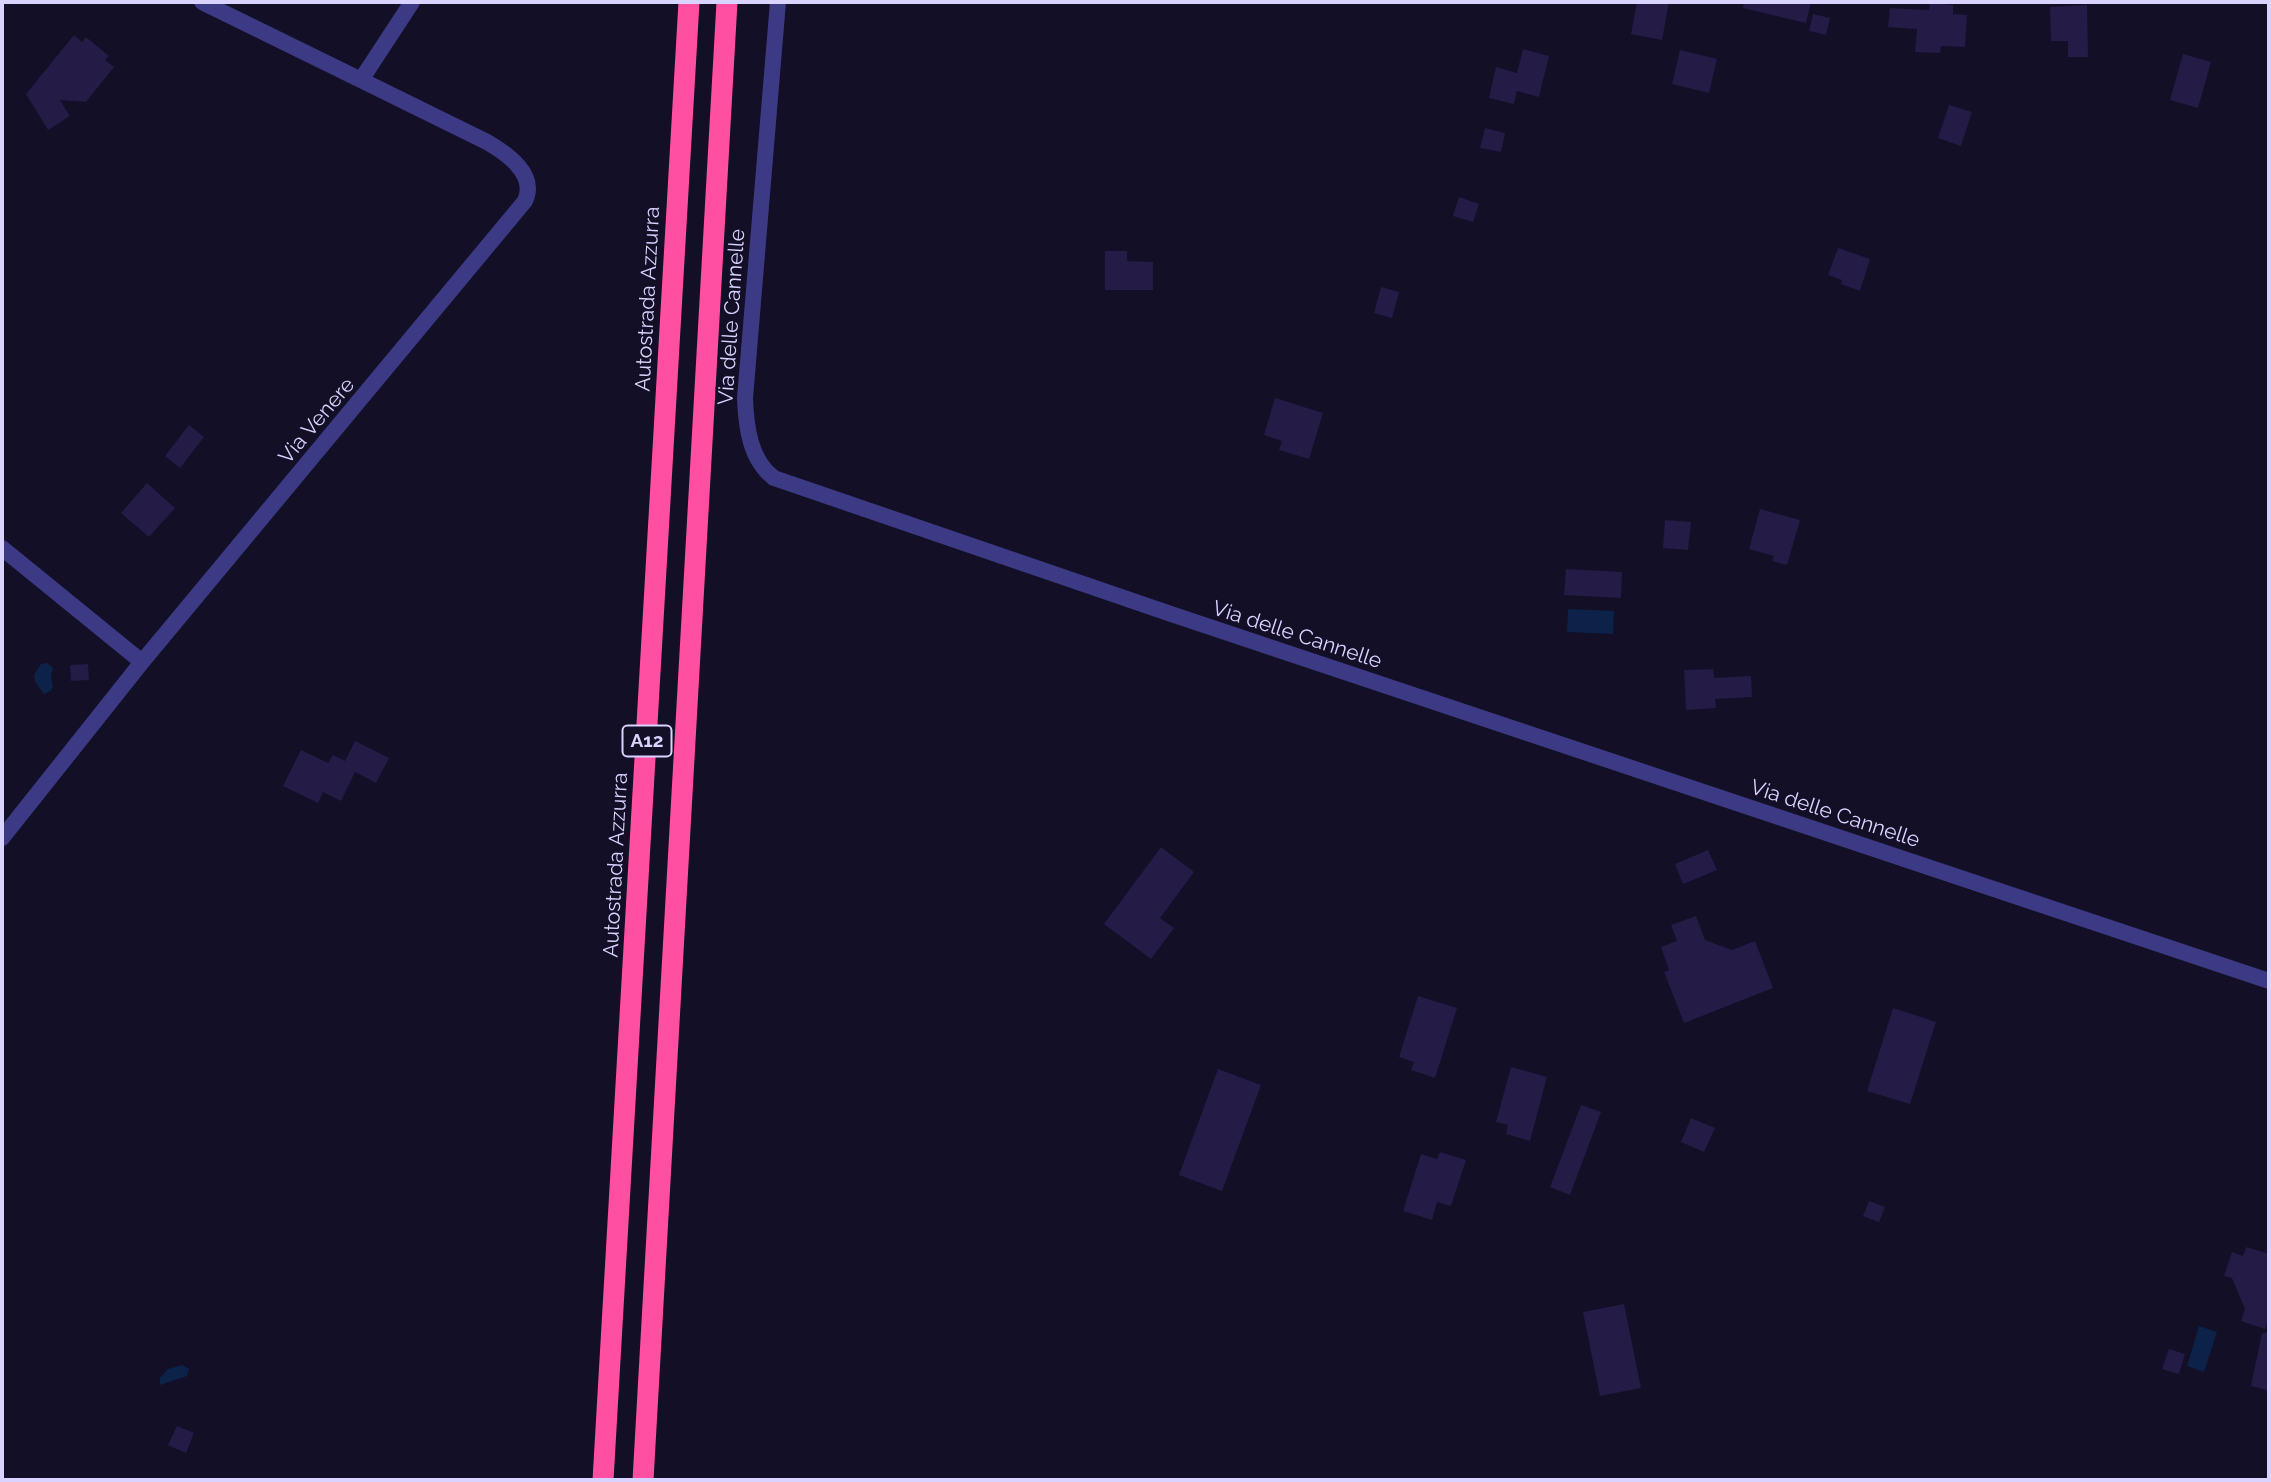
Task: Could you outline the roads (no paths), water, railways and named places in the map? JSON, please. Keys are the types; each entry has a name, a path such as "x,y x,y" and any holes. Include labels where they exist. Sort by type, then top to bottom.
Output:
{"highway":[{"name":"Autostrada Azzurra","path":"603,1480 689,2"},
{"name":"A12","path":"643,1480 727,2"}],"street":[{"name":"Via Venere","path":"2,838 142,662 506,227 528,195 529,186 524,173 493,146 202,2"},
{"path":"360,80 412,2"},
{"name":"Via delle Cannelle","path":"778,2 745,398 747,424 755,452 762,467 774,478 1158,610 2269,981"},
{"path":"2,548 142,662"}],"water":[{"path":"1568,609 1614,611 1613,634 1567,632"},
{"path":"47,663 53,668 53,686 51,691 44,694 35,682 34,675 41,664"},
{"path":"2199,1326 2217,1332 2204,1372 2187,1366"},
{"path":"182,1365 189,1369 187,1376 160,1385 160,1378 168,1369"}]}
